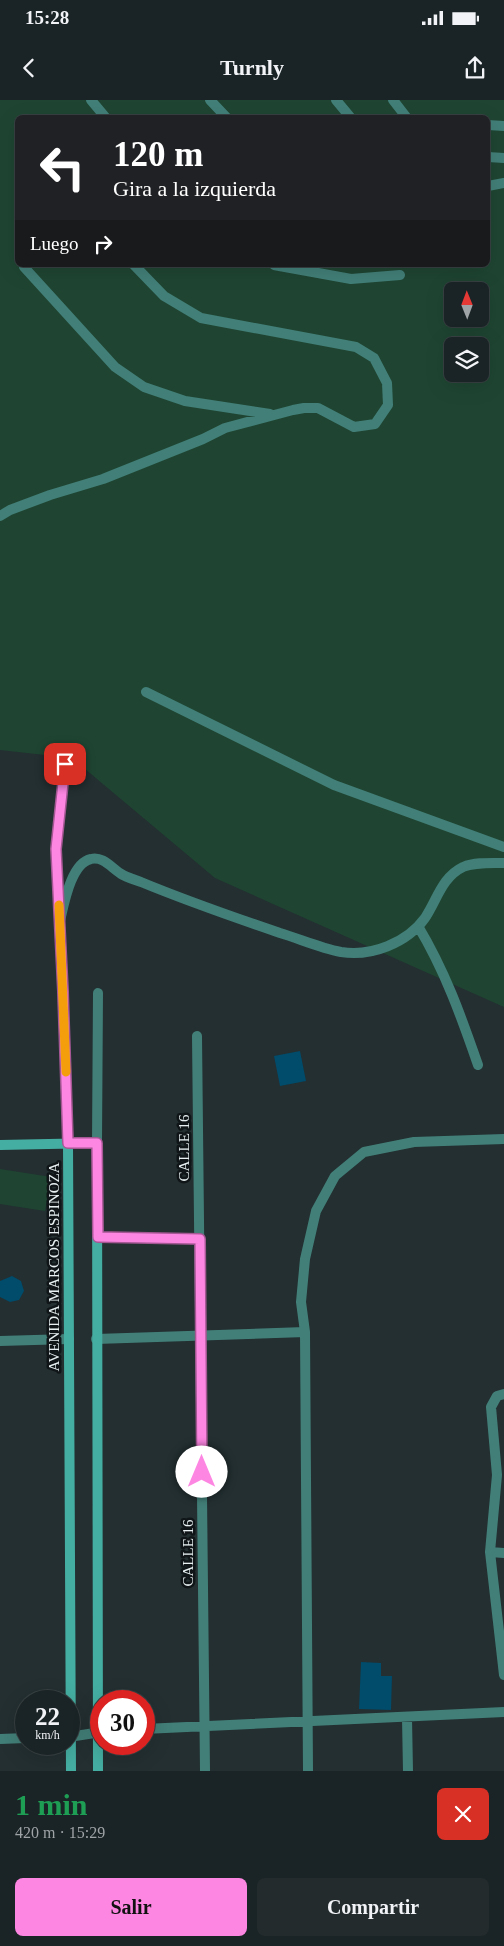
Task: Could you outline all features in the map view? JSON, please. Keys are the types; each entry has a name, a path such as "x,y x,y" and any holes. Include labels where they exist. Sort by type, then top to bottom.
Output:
{"street":[{"path":"91,100 104,115"},
{"path":"210,100 224,115"},
{"path":"336,100 348,115"},
{"path":"393,100 405,115"},
{"path":"490,125 504,126"},
{"path":"490,157 504,158"},
{"path":"490,186 504,183"},
{"path":"0,516 50,495 103,479 203,439 225,428 304,408 318,408 354,427 375,424 388,405 387,383 374,358 356,347 201,318 164,296 136,267"},
{"path":"285,267 351,279 400,275"},
{"path":"24,268 115,366 144,387 185,401 274,415"},
{"path":"146,692 334,784 504,847"},
{"name":"AVENIDA MARCOS ESPINOZA","path":"65,764 56,849 68,1143 70,1690"},
{"path":"60,921 68,890 77,870 84,861 92,858 102,859 122,874 205,908 331,950 354,953 374,950 401,939 418,926 447,880 458,870 477,864 504,863"},
{"path":"418,926 454,995 478,1065"},
{"path":"98,993 96,1339 100,1690"},
{"name":"CALLE 16","path":"198,1036 205,1771"},
{"path":"308,1771 304,1332 302,1302 305,1259 316,1211 335,1176 364,1152 414,1142 504,1139"},
{"path":"0,1145 97,1143"},
{"path":"98,1237 200,1239"},
{"path":"96,1339 304,1332"},
{"path":"0,1341 70,1339"},
{"path":"504,1394 497,1396 490,1407 500,1475 490,1552 502,1637 504,1675"},
{"path":"490,1552 504,1553"},
{"path":"155,1729 504,1712"},
{"path":"407,1718 408,1771"},
{"path":"0,1739 15,1738"},
{"name":"AVENIDA MARCOS ESPINOZA","path":"71,1755 71,1771"},
{"path":"98,1771 99,1755"}],"green space":[{"path":"0,100 504,100 504,1007 215,878 72,758 0,750"},
{"path":"0,1169 51,1177 45,1211 0,1204"}],"building":[{"path":"300,1051 306,1081 280,1086 274,1056"},
{"path":"12,1276 21,1281 24,1291 19,1300 10,1302 0,1297 0,1281"},
{"path":"361,1662 381,1663 381,1676 392,1676 391,1710 359,1709"}],"slow traffic":[{"path":"59,905 66,1072"}],"route":[{"path":"65,764 56,849 68,1143 97,1143 98,1237 200,1239 202,1472"}]}
